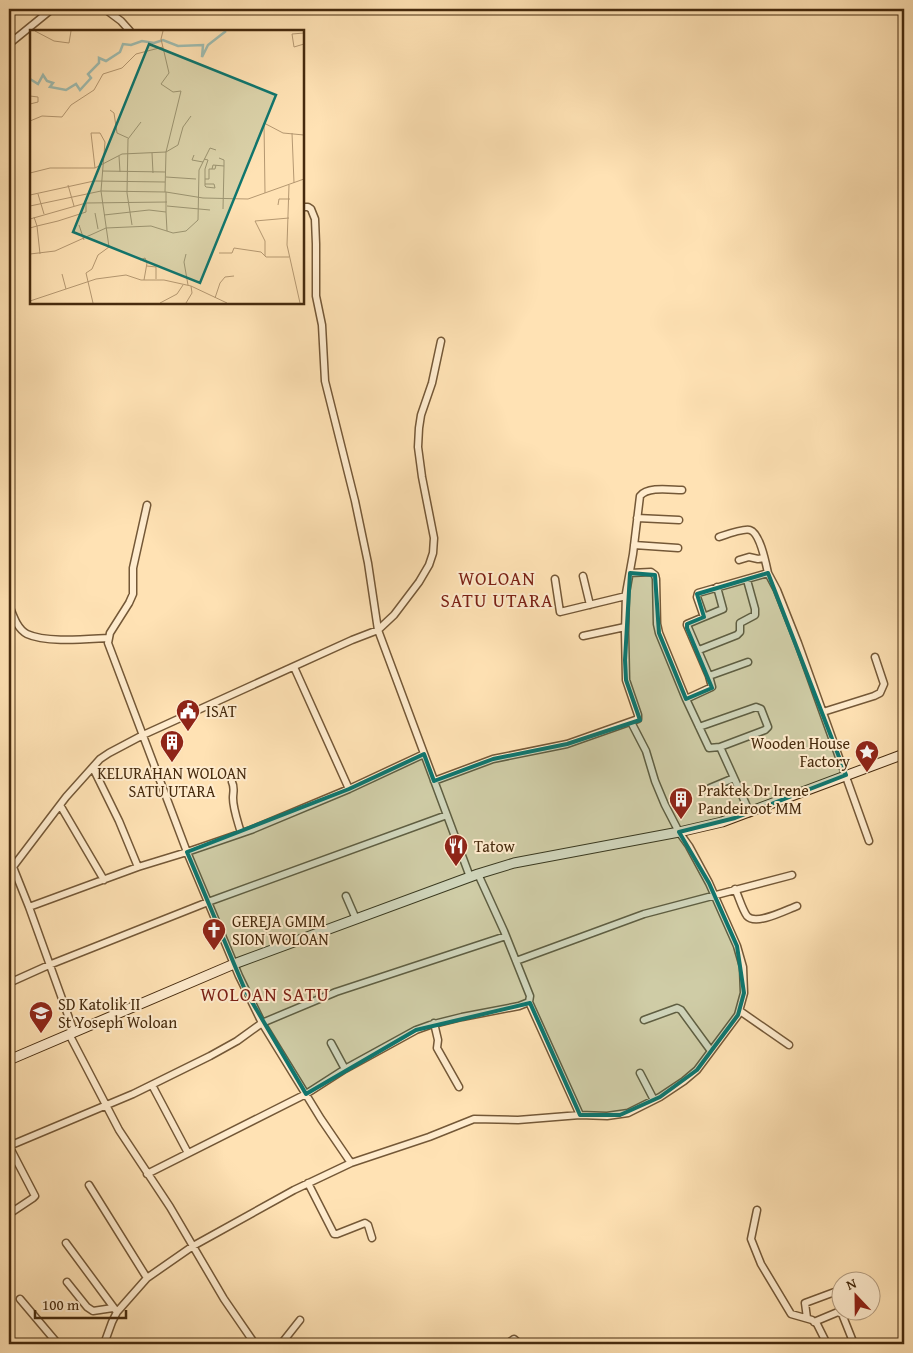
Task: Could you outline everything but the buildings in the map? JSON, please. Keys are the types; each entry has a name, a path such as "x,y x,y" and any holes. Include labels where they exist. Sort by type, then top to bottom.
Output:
{"main road":[{"path":"9,1060 234,964 474,875 534,859 679,832 722,822 904,754"}],"street":[{"path":"9,44 52,9"},
{"path":"105,9 122,21 129,30"},
{"path":"304,207 311,209 315,220 316,296 322,325 324,381 355,501 368,562 378,630 447,815 474,875 506,936 530,996 529,1002 580,1115"},
{"path":"10,869 60,805 109,752 352,640 378,630 394,614 419,582 429,565 433,553 434,538 418,448 421,415 432,383 440,341"},
{"path":"434,781 492,759 566,744 638,719 626,680 625,627 626,596 640,496 648,491 682,490"},
{"path":"147,505 133,568 133,594 110,633 108,643 187,852 234,964 262,1023 351,1163"},
{"path":"638,518 679,520"},
{"path":"719,536 750,530 758,541 768,574 777,590 869,841"},
{"path":"634,545 678,548"},
{"path":"739,560 753,557 758,559 764,558"},
{"path":"630,573 651,572 655,575 656,624 686,699 699,728 709,748 720,747 767,729 767,723 760,708 756,707 699,728"},
{"path":"704,617 697,594 768,574"},
{"path":"583,576 590,605"},
{"path":"555,579 560,612 626,596"},
{"path":"698,650 737,635 740,632 740,623 754,615 755,609 747,580"},
{"path":"686,699 711,688 709,676 687,624 723,609 717,587"},
{"path":"9,605 19,628 27,634 59,640 108,638"},
{"path":"583,636 625,627"},
{"path":"823,712 880,693 884,684 875,658"},
{"path":"709,676 748,662"},
{"path":"294,667 349,789"},
{"path":"104,1344 115,1310 147,1278 193,1246 308,1183 351,1163 429,1137 474,1119 529,1120 580,1115 620,1115 635,1111 692,1075 740,1012 744,993 741,956 715,895 696,858 679,832 654,782 641,741 631,722"},
{"path":"720,747 750,813"},
{"path":"30,907 138,867 242,833 349,789 424,754"},
{"path":"93,768 119,821 138,867"},
{"path":"710,788 734,778"},
{"path":"232,782 234,789 233,799 242,833"},
{"path":"60,805 104,880"},
{"path":"9,983 49,964 208,902 447,815"},
{"path":"9,857 10,869 30,907 72,1033 105,1106 118,1130 193,1246 224,1299 255,1344"},
{"path":"516,961 644,914 792,875"},
{"path":"735,890 747,916 753,920 797,906"},
{"path":"346,896 356,919"},
{"path":"9,1214 35,1196 9,1146 152,1084 237,1041 262,1023 336,992 506,936"},
{"path":"147,1174 306,1094 345,1069 405,1035 434,1024 519,1006 529,1002"},
{"path":"644,1020 677,1008 681,1010 711,1051"},
{"path":"740,1012 789,1046"},
{"path":"434,1024 438,1040 437,1048 459,1087"},
{"path":"331,1043 345,1069"},
{"path":"640,1073 654,1100"},
{"path":"152,1084 188,1153"},
{"path":"308,1183 334,1234 365,1223 368,1225 372,1238"},
{"path":"89,1185 147,1278"},
{"path":"757,1210 751,1239 761,1264 791,1314 814,1322 820,1329 827,1344"},
{"path":"66,1243 115,1310"},
{"path":"67,1282 87,1307 93,1311 115,1310"},
{"path":"807,1318 805,1303 830,1294"},
{"path":"20,1299 58,1344"},
{"path":"814,1322 838,1312 842,1314 854,1343 845,1344"},
{"path":"281,1344 300,1320"},
{"path":"507,1344 514,1339 520,1344"}],"highlighted area":[{"path":"630,573 655,575 659,633 686,699 712,688 687,628 687,624 704,617 697,594 768,573 846,775 735,818 679,832 709,883 737,946 744,993 738,1015 697,1070 660,1097 620,1115 580,1115 530,1003 416,1030 306,1094 245,990 187,852 349,789 424,754 434,781 493,759 567,744 640,720 626,680 625,660"}],"place":[{"name":"ISAT","path":"188,732"},
{"name":"KELURAHAN WOLOAN SATU UTARA","path":"172,763"},
{"name":"Wooden House Factory","path":"867,773"},
{"name":"Praktek Dr Irene Pandeiroot MM","path":"681,820"},
{"name":"Tatow","path":"456,867"},
{"name":"GEREJA GMIM SION WOLOAN","path":"214,951"},
{"name":"SD Katolik II St Yoseph Woloan","path":"41,1034"}],"district":[{"name":"WOLOAN SATU UTARA","path":"497,589"},
{"name":"WOLOAN SATU","path":"265,994"}]}
